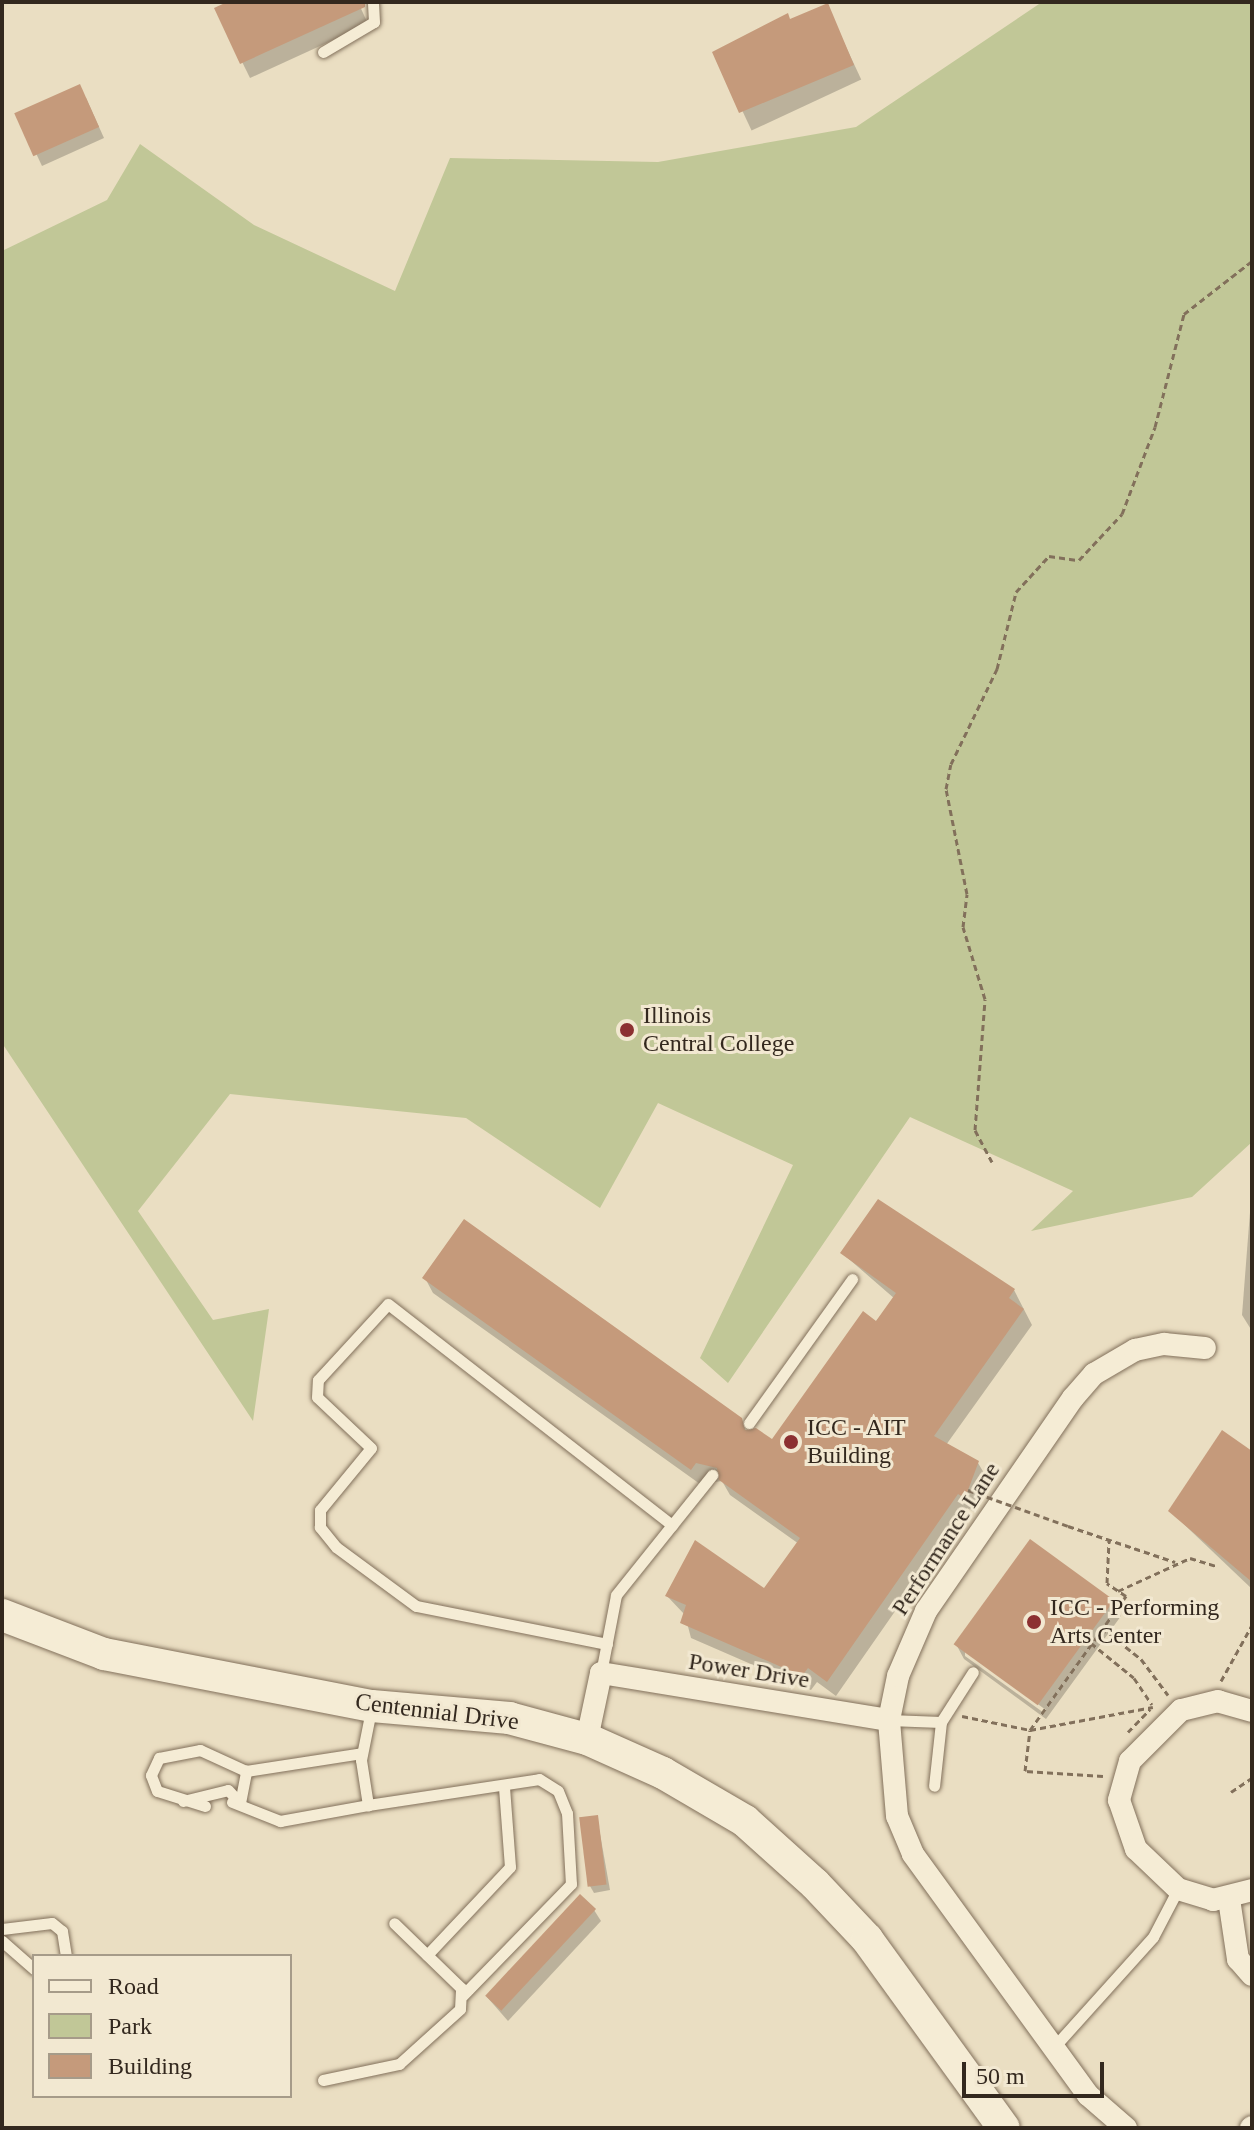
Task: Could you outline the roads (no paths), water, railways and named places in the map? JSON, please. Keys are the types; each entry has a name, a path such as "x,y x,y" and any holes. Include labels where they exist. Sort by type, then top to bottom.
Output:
{"main road":[{"name":"Centennial Drive","path":"2,1615 104,1654 372,1706 509,1718 587,1739 745,1821 815,1884 867,1939 1004,2128"}],"street":[{"name":"Performance Lane","path":"1126,2128 1088,2095 913,1854 897,1816 889,1720 898,1676 926,1611 1073,1398 1094,1374 1135,1350 1164,1344 1205,1348"},
{"name":"Power Drive","path":"601,1673 889,1720"},
{"path":"587,1739 601,1673"},
{"path":"1252,1711 1218,1701 1181,1710 1146,1739 1122,1779 1124,1830 1149,1868 1178,1889 1229,1899 1252,1890"},
{"path":"1229,1899 1238,1959 1252,1975"}],"lane":[{"path":"323,52 374,22 373,2"},
{"path":"749,1423 852,1279"},
{"path":"607,1644 416,1606 336,1547 320,1527 320,1510 371,1448 317,1397 318,1380 388,1304 672,1525"},
{"path":"601,1673 616,1595 712,1475"},
{"path":"934,1786 944,1718 973,1672"},
{"path":"368,1805 362,1753 372,1706"},
{"path":"889,1720 944,1718"},
{"path":"205,1806 182,1801 152,1782 163,1755 200,1750 246,1771 362,1753"},
{"path":"236,1802 246,1771"},
{"path":"182,1801 228,1790 236,1802 280,1821 539,1779 558,1791 573,1876 463,1995 460,2009 405,2061 323,2080"},
{"path":"427,1955 510,1867 504,1787"},
{"path":"1054,2047 1153,1937 1178,1889"},
{"path":"2,1929 52,1923 62,1931 66,1954"},
{"path":"394,1923 463,1995"},
{"path":"2,1941 32,1967"}],"place":[{"name":"Illinois Central College","path":"627,1030"},
{"name":"ICC - AIT Building","path":"791,1442"},
{"name":"ICC - Performing Arts Center","path":"1034,1622"}]}
